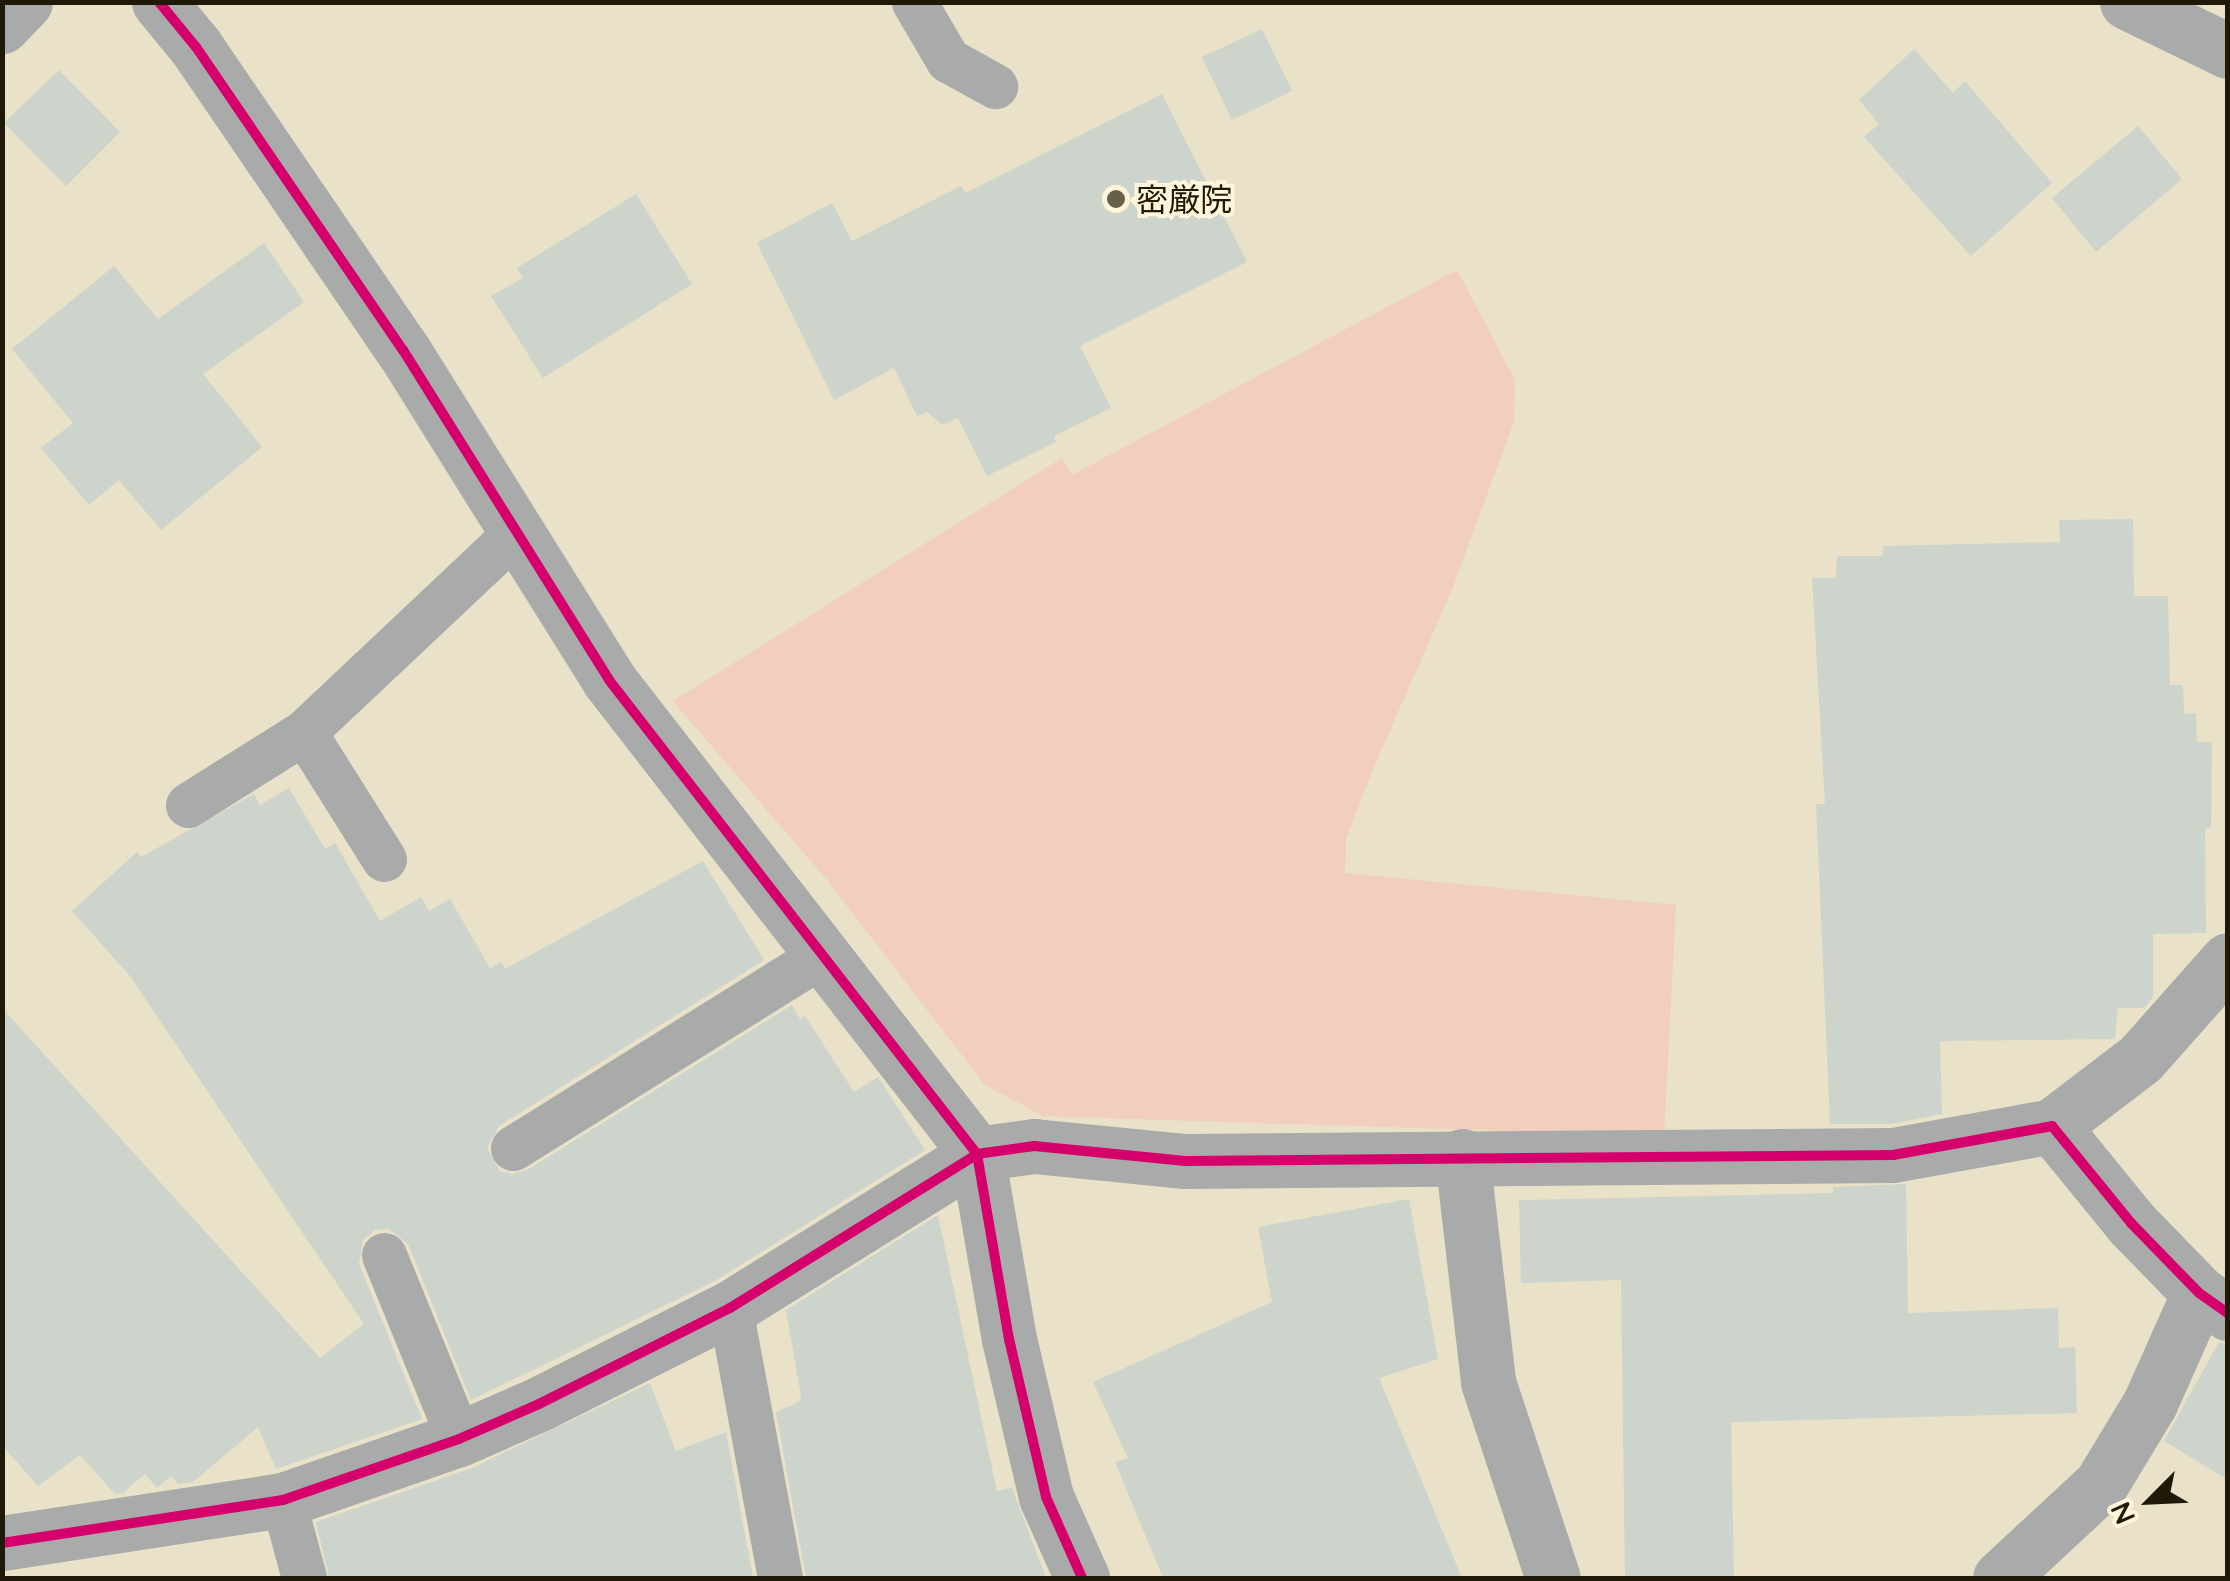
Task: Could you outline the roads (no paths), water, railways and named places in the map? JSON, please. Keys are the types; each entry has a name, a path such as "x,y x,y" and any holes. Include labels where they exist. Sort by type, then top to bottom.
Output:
{"street":[{"path":"2,26 25,2"},
{"path":"159,2 196,47 392,334 609,680 977,1154 1009,1339 1046,1497 1082,1578"},
{"path":"2127,2 2228,52"},
{"path":"2,1544 283,1500 459,1439 540,1404 730,1308 977,1154 1034,1146 1185,1162 1462,1156 1893,1155 2052,1126 2140,1059 2228,960"},
{"path":"2000,1578 2101,1484 2213,1303 2130,1223 2052,1126"},
{"path":"1462,1156 1488,1382 1553,1578"}],"lane":[{"path":"914,2 948,60 995,86"},
{"path":"188,805 304,732 516,531"},
{"path":"304,732 384,859"},
{"path":"513,1148 823,954"},
{"path":"384,1255 459,1439"},
{"path":"730,1308 780,1578"},
{"path":"283,1500 304,1578"}],"place":[{"name":"密厳院","path":"1116,199"}]}
